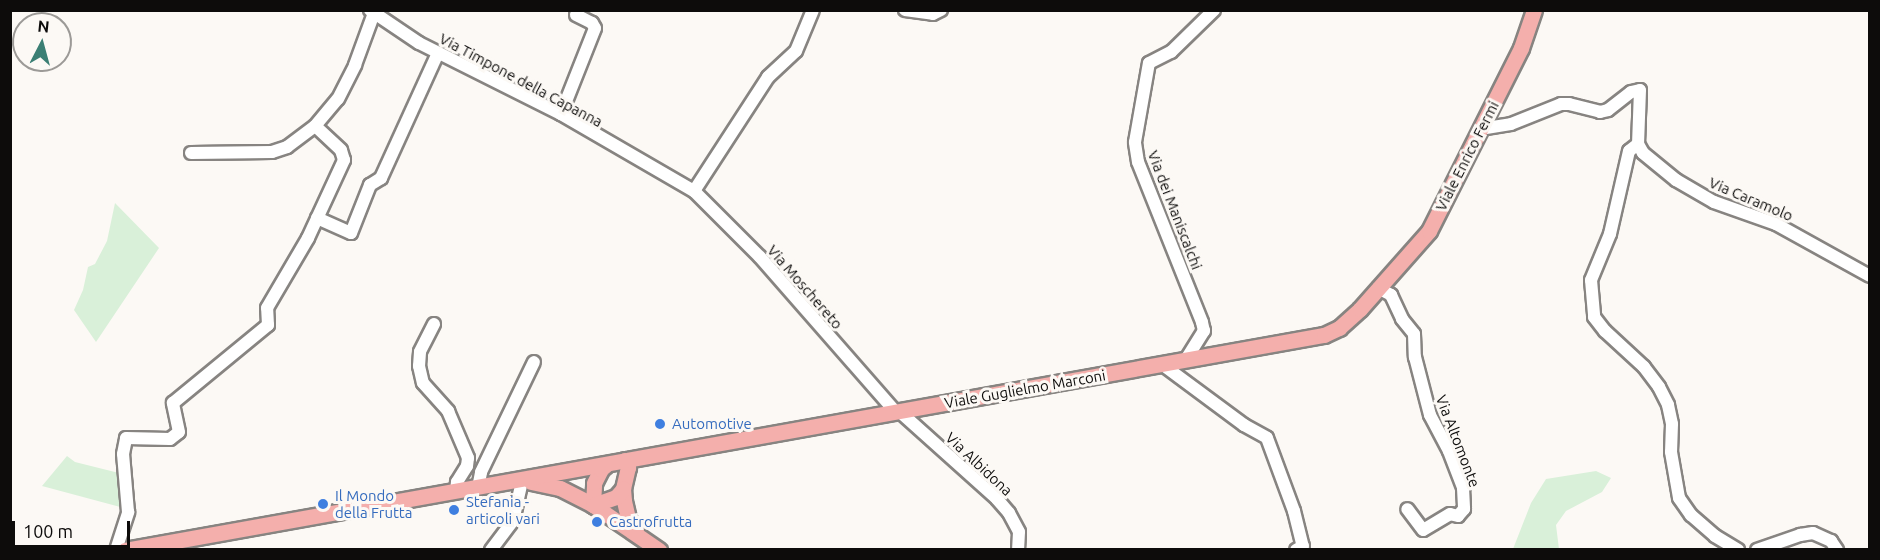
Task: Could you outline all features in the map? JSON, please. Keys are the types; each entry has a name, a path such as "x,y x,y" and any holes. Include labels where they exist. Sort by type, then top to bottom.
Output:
{"main road":[{"name":"Viale Enrico Fermi","path":"1378,288 1429,231 1521,48 1534,10"},
{"name":"Viale Guglielmo Marconi","path":"125,549 606,465 626,466 656,455 1324,335 1346,321 1378,288"},
{"path":"593,505 594,483 601,469 606,465"},
{"path":"626,466 623,489 628,519 638,535"},
{"path":"522,481 560,488 593,505 659,549"},
{"path":"593,505 616,497 623,489"}],"street":[{"path":"691,189 768,77 796,51 813,10"},
{"path":"905,10 933,14 941,10"},
{"name":"Via dei Maniscalchi","path":"1185,361 1204,331 1203,322 1136,152 1137,120 1149,63 1171,52 1214,10"},
{"path":"191,153 272,152 287,147 315,126 338,99 355,66 372,12"},
{"name":"Via Timpone della Capanna","path":"372,12 438,53 561,114 691,189"},
{"path":"561,114 595,28 592,23 576,15"},
{"path":"317,218 351,233 370,185 381,178 438,53"},
{"path":"1480,129 1511,124 1561,104 1600,112 1608,110 1631,92 1640,90 1638,144 1629,151 1610,234 1591,280 1594,317 1605,331 1644,367 1659,387 1668,405 1672,424 1671,452 1679,498 1691,515 1715,536 1738,549"},
{"path":"116,549 128,512 123,454 126,438 170,439 179,432 173,403 268,325 267,308 317,218 344,160 341,150 315,126"},
{"name":"Via Caramolo","path":"1638,144 1643,153 1676,180 1714,202 1776,224 1869,276"},
{"name":"Via Moschereto","path":"691,189 760,257 897,411"},
{"name":"Via Altomonte","path":"1378,288 1391,295 1402,319 1414,334 1415,357 1430,416 1449,451 1463,488 1464,509 1458,516 1450,514 1423,530 1407,509"},
{"path":"434,324 420,352 419,366 423,383 448,411 468,458 467,466 457,482 456,492"},
{"path":"478,488 481,472 534,362"},
{"path":"1163,365 1244,425 1267,438 1294,511 1303,546 1296,549"},
{"name":"Via Albidona","path":"897,411 997,499 1009,513 1019,532 1018,549"},
{"path":"491,549 513,520 522,481"},
{"path":"1757,549 1813,533 1831,541 1837,549"}],"green space":[{"path":"115,203 159,248 96,342 74,310 83,290 88,267 95,264 107,241"},
{"path":"67,456 75,462 119,473 124,508 42,486"},
{"path":"1596,471 1611,478 1602,492 1566,511 1556,525 1559,549 1513,549 1531,503 1546,479"}],"place":[{"name":"Automotive","path":"660,424"},
{"name":"Il Mondo della Frutta","path":"323,504"},
{"name":"Stefania - articoli vari","path":"454,510"},
{"name":"Castrofrutta","path":"597,522"}]}
